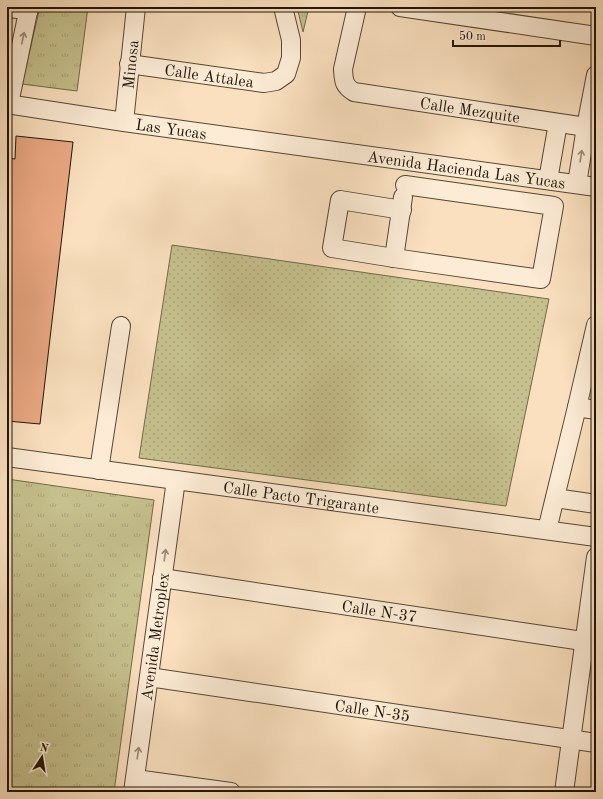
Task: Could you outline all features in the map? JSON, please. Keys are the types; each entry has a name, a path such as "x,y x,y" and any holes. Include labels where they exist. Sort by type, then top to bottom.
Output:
{"street":[{"name":"Minosa","path":"124,122 136,7"},
{"name":"Calle Attalea","path":"129,64 264,83 276,82 286,74 291,58 291,40 283,7"},
{"name":"Calle Mezquite","path":"357,7 344,69 344,79 347,88 354,92 586,127"},
{"path":"400,7 596,36"},
{"path":"8,13 29,9 8,104"},
{"path":"577,184 596,75"},
{"name":"Las Yucas","path":"8,104 124,122 336,151"},
{"path":"548,180 558,123"},
{"name":"Avenida Hacienda Las Yucas","path":"336,151 596,187"},
{"path":"394,258 410,161"},
{"path":"402,210 340,200 332,248 541,279 554,206 405,185"},
{"path":"547,530 578,407 596,325"},
{"path":"99,470 121,326"},
{"path":"578,407 596,410"},
{"name":"Calle Pacto Trigarante","path":"7,457 596,537"},
{"name":"Avenida Metroplex","path":"134,785 176,480"},
{"path":"555,498 596,504"},
{"path":"564,792 571,740 590,643 596,557"},
{"name":"Calle N-37","path":"162,578 590,643"},
{"name":"Calle N-35","path":"149,677 596,743"},
{"path":"134,785 231,792"}],"green space":[{"path":"40,7 88,7 77,91 22,84"},
{"path":"297,7 309,7 303,32"},
{"path":"172,245 549,299 506,506 139,458"},
{"path":"7,479 154,500 114,792 7,792"}],"building":[{"path":"16,136 73,142 40,424 7,421 7,158 15,159"}]}
